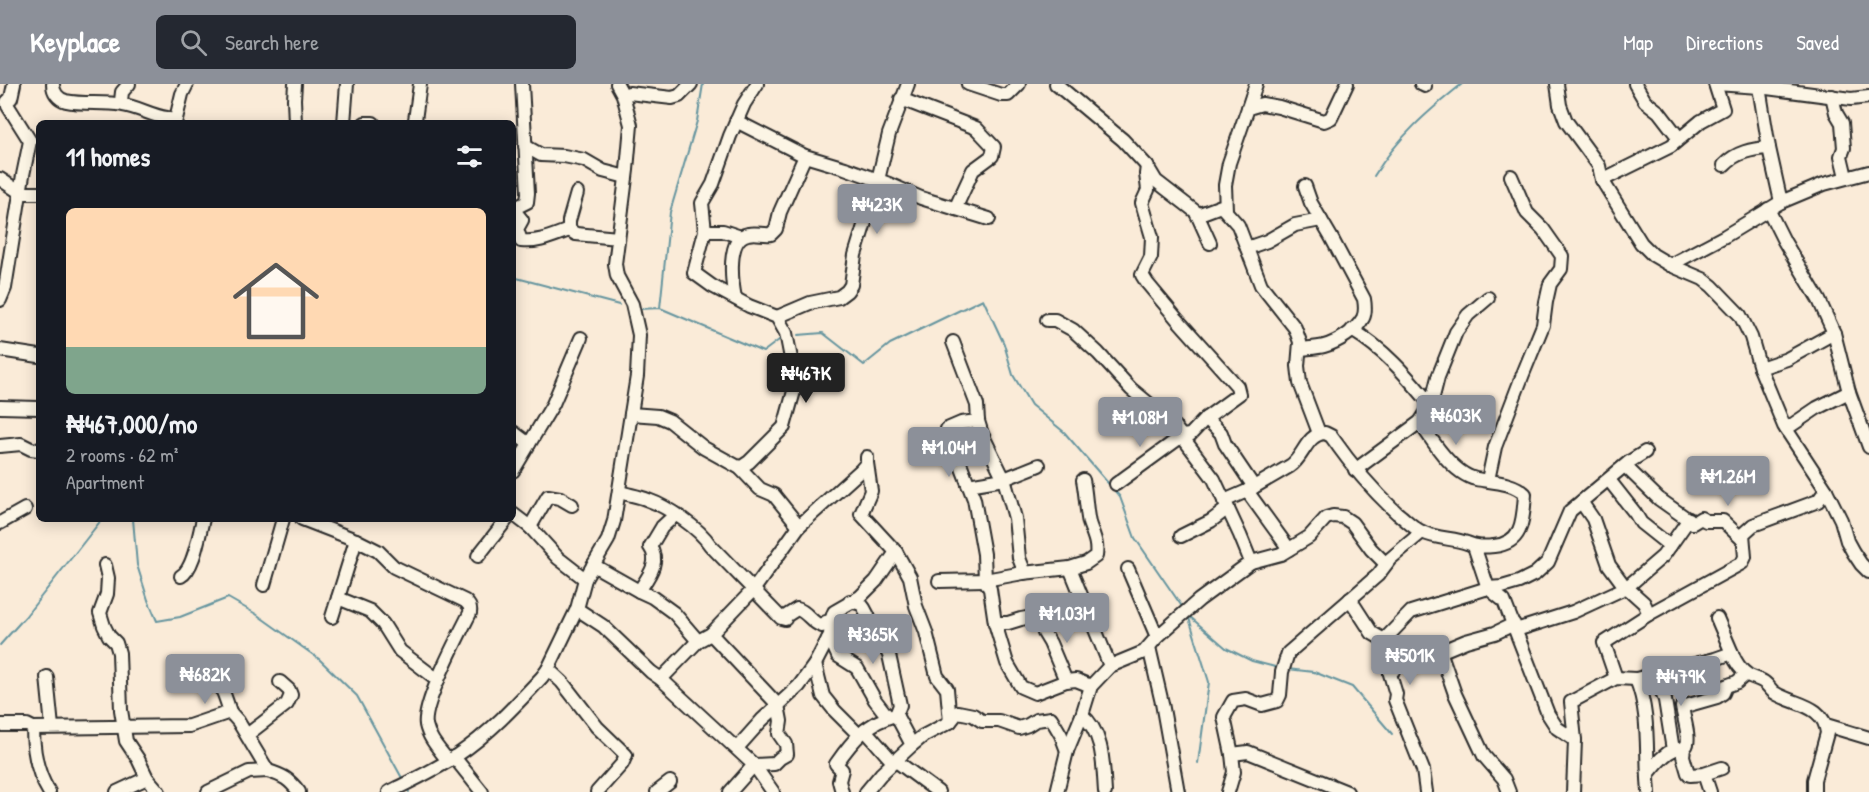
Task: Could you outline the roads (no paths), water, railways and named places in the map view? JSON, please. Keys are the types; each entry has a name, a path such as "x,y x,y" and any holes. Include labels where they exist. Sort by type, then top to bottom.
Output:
{"street":[{"path":"0,300 5,288 22,175 30,141 8,106 7,102 11,98 14,84"},
{"path":"53,84 56,95 65,100 124,105 168,120"},
{"path":"124,105 121,101 122,92 129,84"},
{"path":"176,120 187,84"},
{"path":"295,84 295,120"},
{"path":"344,120 347,84"},
{"path":"415,120 420,84"},
{"path":"516,208 527,202 525,146 519,130 522,84"},
{"path":"617,84 628,110"},
{"path":"389,792 451,759 500,721 548,669 577,609 585,579 608,540 620,492 637,376 639,335 632,303 617,276 615,264 626,177 630,125 629,88 672,98 679,96 691,84"},
{"path":"740,468 784,427 796,384 786,333 777,317 749,306 712,286 694,273 705,231 702,203 713,184 736,121 755,84"},
{"path":"777,317 810,303 839,297 847,291 889,134 908,84"},
{"path":"968,84 1001,95 1008,95 1019,84"},
{"path":"1056,84 1116,134 1147,166 1156,181 1196,212 1210,243"},
{"path":"1226,210 1225,185 1229,163 1256,84"},
{"path":"1248,108 1262,104 1324,121 1331,118 1347,84"},
{"path":"1557,84 1560,105 1566,121 1599,166 1602,180 1641,243 1653,255 1670,266 1703,279 1740,315 1751,337 1760,368 1786,429 1826,490 1841,520 1847,541 1861,564 1869,572"},
{"path":"1635,84 1645,101 1659,112 1679,138"},
{"path":"1602,180 1671,146 1701,121 1723,109 1716,84 1851,99 1869,97"},
{"path":"1759,87 1781,202"},
{"path":"1832,96 1836,113 1842,123 1844,148 1841,156 1846,177"},
{"path":"901,99 976,128 994,147 992,156 973,170 955,209"},
{"path":"736,121 805,156 878,180 921,198 989,219"},
{"path":"525,146 541,155 584,160 603,171 626,177"},
{"path":"1724,165 1731,158 1743,152 1755,148 1769,148"},
{"path":"735,298 731,263 738,241 749,233 771,234 776,229 780,212 805,156"},
{"path":"1116,484 1182,436 1190,435 1206,418 1239,394 1237,386 1177,319 1142,275 1151,257 1152,237 1142,203 1148,190 1147,166"},
{"path":"1670,266 1781,202 1846,177 1869,172"},
{"path":"1488,480 1495,447 1544,325 1550,284 1561,269 1562,256 1527,213 1511,176"},
{"path":"0,179 21,193 36,193"},
{"path":"1300,349 1323,346 1340,339 1363,318 1366,309 1364,299 1311,203 1305,186"},
{"path":"569,230 569,221 577,194"},
{"path":"1197,215 1221,206 1238,225 1261,285 1295,328 1300,349 1298,366 1300,383 1318,433"},
{"path":"1768,209 1819,300 1834,333 1849,392 1869,447"},
{"path":"516,213 522,220 517,229 521,241 540,242 552,235 569,230 576,234 618,238"},
{"path":"1247,249 1267,242 1295,225 1321,220"},
{"path":"705,231 723,231 741,237"},
{"path":"1355,470 1420,422 1431,405 1438,377 1456,332 1468,315 1488,298"},
{"path":"1047,320 1055,320 1073,330 1098,352 1131,389 1171,422 1214,479 1251,562"},
{"path":"1352,330 1370,341 1395,363 1431,405"},
{"path":"1760,368 1786,359 1834,333"},
{"path":"516,466 553,404 581,338"},
{"path":"953,342 977,405 982,434 1004,479 1015,518 1023,573"},
{"path":"0,350 36,356"},
{"path":"1786,429 1817,408 1849,392"},
{"path":"0,406 36,408"},
{"path":"631,414 658,416 670,421 704,448 740,468 760,489 774,495 799,526"},
{"path":"1206,418 1221,433 1251,489 1289,549"},
{"path":"978,421 961,423 946,429 974,499 984,554 985,580 990,589 995,623 1007,663 1021,687 1035,693 1066,681 1076,680 1091,686"},
{"path":"1181,536 1211,521 1226,505 1294,464 1309,441 1318,433 1326,433 1331,436 1355,470 1380,497 1422,532 1482,548 1506,545 1514,538 1522,522 1525,494 1520,489 1488,480 1475,479 1461,472 1437,449 1420,422"},
{"path":"516,434 529,444"},
{"path":"0,446 21,444 36,450"},
{"path":"1384,640 1411,612 1488,588 1519,582 1535,574 1548,562 1570,511 1645,452"},
{"path":"661,679 698,641 711,634 754,589 799,526 861,470 867,460 871,491 861,514 896,552 910,577 916,606 926,632 937,676 947,689 950,722"},
{"path":"968,485 1004,479 1039,465"},
{"path":"1625,466 1659,499 1693,523 1701,518 1706,521 1723,521 1743,540"},
{"path":"939,581 985,580 1070,568 1086,563 1096,556 1097,549 1089,522 1083,480"},
{"path":"1609,480 1641,523 1670,546"},
{"path":"1616,678 1604,643 1649,614 1742,563 1745,557 1743,534 1753,525 1818,501 1826,490"},
{"path":"620,492 649,500 704,536 710,545 782,618 785,619 797,609 816,624 822,626 831,621"},
{"path":"530,527 548,496 560,498 572,505"},
{"path":"1582,503 1593,519 1610,565 1627,587 1644,603 1649,614"},
{"path":"0,523 25,509"},
{"path":"639,591 651,573 655,561 655,553 650,547 652,541 675,515"},
{"path":"516,516 530,527 558,558 585,579"},
{"path":"1057,792 1067,751 1091,686 1110,666 1144,652 1157,637 1208,593 1251,562 1281,554 1309,537 1326,518 1333,516 1343,517 1352,523 1371,549 1386,564"},
{"path":"1426,792 1423,770 1395,700 1396,694 1390,674 1400,663 1418,661 1440,651 1495,633 1573,612 1627,587 1663,556 1689,519"},
{"path":"181,576 187,573 202,522"},
{"path":"264,585 282,522"},
{"path":"310,522 378,551 394,567 469,604 470,613 438,680 426,724 430,737 482,792"},
{"path":"478,556 505,522"},
{"path":"1228,792 1234,772 1224,717 1233,701 1246,699 1262,705 1277,701 1288,653 1378,575 1386,564 1422,532"},
{"path":"332,617 356,540"},
{"path":"1474,546 1488,588 1504,601 1548,714 1557,728 1575,740"},
{"path":"737,748 762,720 799,686 815,664 828,639 834,612 860,597 876,581 896,552"},
{"path":"105,564 108,578 107,594 100,613 104,626 116,643 119,653 123,726 126,741 147,778 159,792"},
{"path":"593,565 652,597 674,613 698,641"},
{"path":"1070,568 1110,666"},
{"path":"1128,569 1157,637"},
{"path":"338,598 370,611 383,624 400,651 438,680"},
{"path":"1350,599 1372,633 1384,640 1388,649 1400,663"},
{"path":"842,792 839,781 842,770 836,764 846,748 862,732 892,716 900,705 889,655 864,608 861,604 850,601"},
{"path":"995,623 1008,623 1086,607"},
{"path":"577,609 603,626 737,748 754,765 773,792"},
{"path":"1041,615 1044,633 1066,681"},
{"path":"1717,618 1735,660 1746,674 1765,683 1773,693 1807,705 1822,718 1826,725 1827,733 1814,780 1814,792"},
{"path":"711,634 778,705 781,722 779,734 786,744 787,754 774,764 754,765 730,792"},
{"path":"828,639 838,656 857,668 875,700 892,716 912,745"},
{"path":"1149,647 1178,792"},
{"path":"1440,651 1455,694 1484,756 1504,779 1509,792"},
{"path":"1573,792 1575,740 1571,702 1616,678 1636,679 1716,659 1732,652"},
{"path":"815,664 823,696 835,711 895,762 938,792"},
{"path":"201,666 214,676 222,687 230,712 247,735 268,771"},
{"path":"548,669 562,681 597,727 626,755 622,764 597,792"},
{"path":"1654,673 1688,773 1694,776 1722,768"},
{"path":"1648,774 1660,759 1678,749 1689,739 1682,707 1717,697 1723,693 1725,686 1737,682 1746,674"},
{"path":"47,677 52,727"},
{"path":"1636,679 1642,692 1647,729 1649,792"},
{"path":"247,735 287,704 291,695 280,682"},
{"path":"0,725 27,725 33,728 189,726 230,712"},
{"path":"866,792 912,745 923,736 950,722 958,712 973,715 981,721 999,721 1019,728 1036,720 1051,718 1067,751"},
{"path":"1082,715 1090,721 1098,735 1106,792"},
{"path":"1826,725 1869,738"},
{"path":"33,728 33,743 40,776 49,792"},
{"path":"1232,754 1248,752 1347,792"},
{"path":"208,792 249,772 268,771 290,780 299,792"},
{"path":"1704,774 1710,792"},
{"path":"117,792 147,778"},
{"path":"657,792 670,782"}],"waterway":[{"path":"660,308 670,212 697,121 703,84"},
{"path":"1374,176 1393,149 1414,126 1462,84"},
{"path":"516,278 619,305"},
{"path":"798,335 823,333 864,365 890,344 983,299 1004,344 1013,375 1031,405 1064,432 1120,497 1135,538 1183,608"},
{"path":"639,309 660,308 763,352 783,337"},
{"path":"0,645 25,617 100,522"},
{"path":"133,522 137,565 157,621 180,617 228,598 256,614 319,659 357,696 402,778"},
{"path":"1188,615 1209,682 1198,763"},
{"path":"1189,616 1226,648 1252,661 1279,668"},
{"path":"1287,669 1314,672 1352,687 1392,734"}]}
